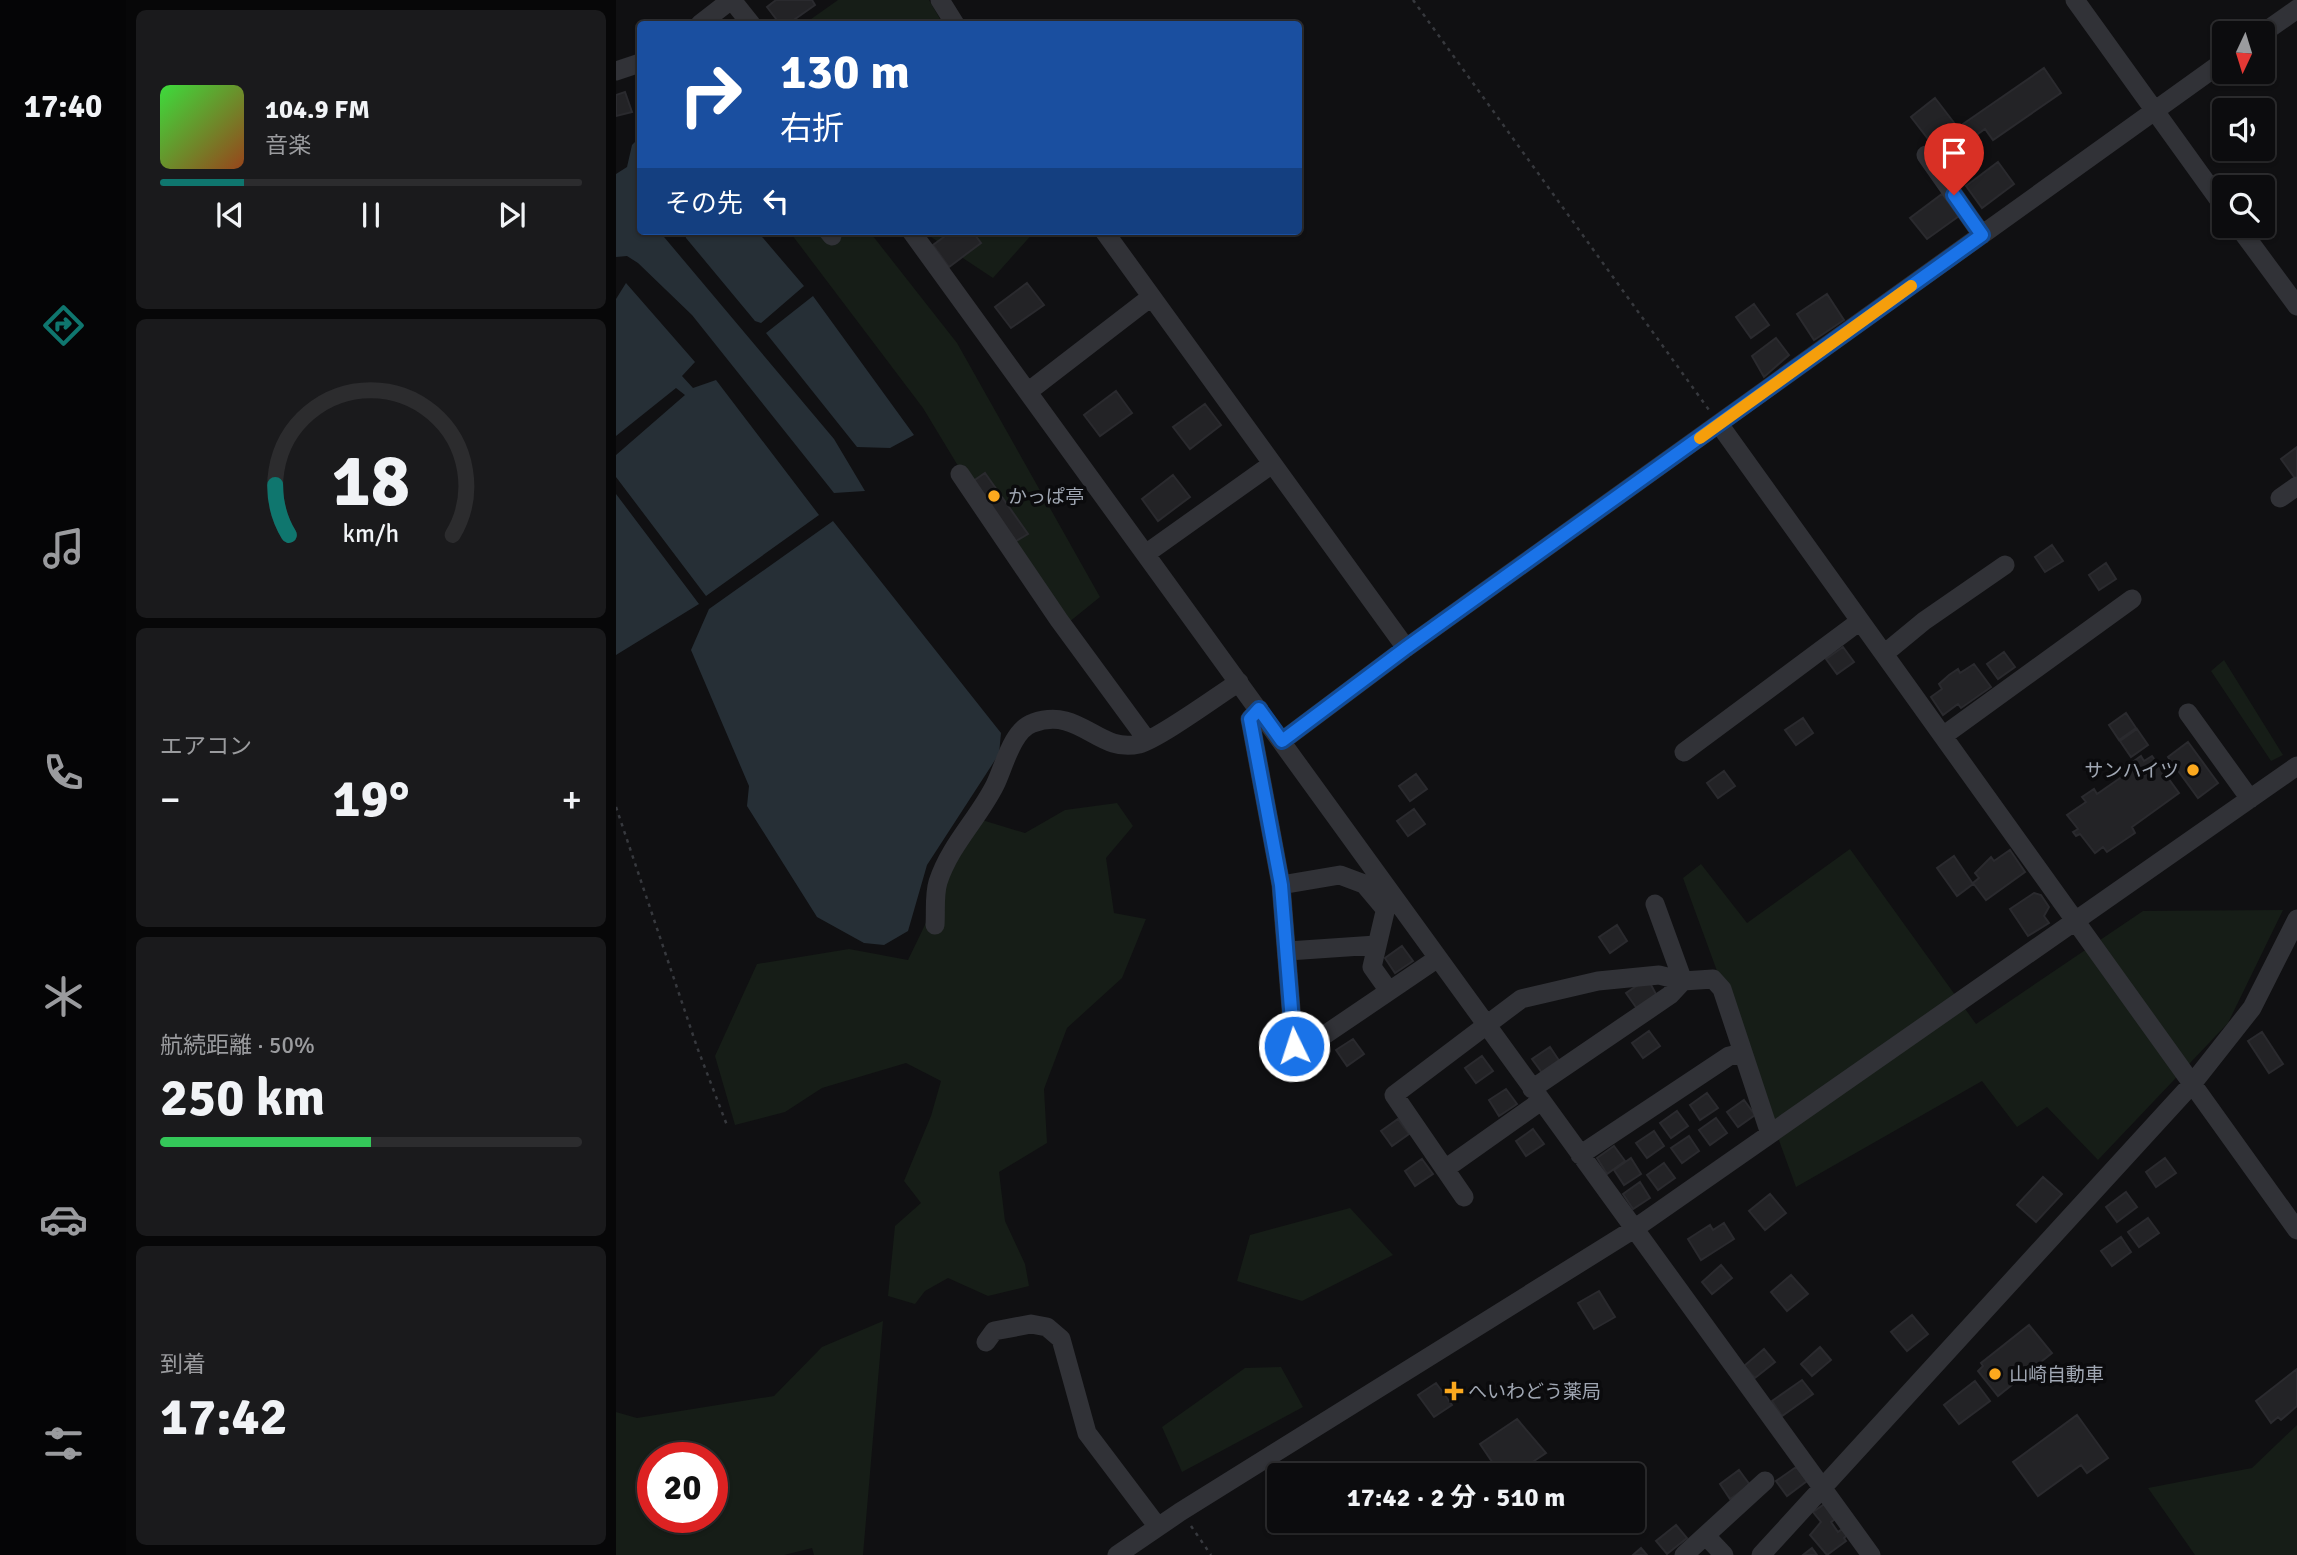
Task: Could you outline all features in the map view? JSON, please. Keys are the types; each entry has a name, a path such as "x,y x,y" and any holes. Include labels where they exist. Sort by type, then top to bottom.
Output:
{"street":[{"path":"704,21 732,0 749,21"},
{"path":"940,0 953,21"},
{"path":"2075,0 2212,191"},
{"path":"2275,25 2297,9"},
{"path":"616,71 637,64"},
{"path":"1282,741 1406,648 2212,70"},
{"path":"1926,155 1982,235"},
{"path":"914,235 1282,741 1387,900 1438,958 1871,1555"},
{"path":"1107,235 1406,648"},
{"path":"2247,238 2297,306"},
{"path":"1029,391 1151,297"},
{"path":"1719,424 2297,1230"},
{"path":"1147,553 1272,464"},
{"path":"960,474 1059,620 1147,740"},
{"path":"2280,498 2297,486"},
{"path":"1884,654 1924,621 2005,565"},
{"path":"1943,736 2132,599"},
{"path":"1684,752 1860,621"},
{"path":"935,925 937,885 948,857 994,787 1018,734 1029,724 1050,718 1063,718 1118,744 1138,744 1239,682"},
{"path":"1259,709 1250,719 1281,885 1294,1046 1301,1051 1438,958"},
{"path":"2188,713 2250,799"},
{"path":"1117,1555 1180,1511 1634,1229 2297,766"},
{"path":"1281,885 1340,875 1364,884 1387,900"},
{"path":"1387,900 1372,967 1389,991"},
{"path":"1655,904 1683,981"},
{"path":"1761,1555 2192,1084 2252,1008 2297,919"},
{"path":"1288,951 1376,945"},
{"path":"1464,1197 1394,1095 1521,999 1598,981 1659,975 1683,981 1713,979 1722,989 1770,1134"},
{"path":"1445,1169 1537,1095 1670,995 1683,981"},
{"path":"1580,1155 1729,1056 1742,1053"},
{"path":"986,1342 994,1331 1031,1324 1047,1327 1061,1339 1087,1433 1158,1527"},
{"path":"1684,1555 1765,1480"},
{"path":"1706,1536 1724,1555"}],"path":[{"path":"1413,0 1719,424"},
{"path":"616,807 697,1046 728,1128"},
{"path":"1180,1511 1211,1555"}],"shaded area":[{"path":"838,0 929,0 941,21 808,21"},
{"path":"637,140 637,235 662,235 834,439 865,491 834,493 692,315 638,263 627,256 616,257 616,174 627,167 632,145"},
{"path":"685,235 760,235 804,286 761,323 755,321"},
{"path":"792,235 872,235 957,343 1100,597 1058,631 923,408"},
{"path":"928,235 1031,235 993,278"},
{"path":"626,283 695,362 682,376 693,388 716,380 819,515 706,596 616,477 616,455 685,395 676,388 616,436 616,299"},
{"path":"813,296 914,435 890,448 857,447 766,333"},
{"path":"616,494 699,604 616,655"},
{"path":"833,521 1001,733 999,754 927,865 908,931 884,945 864,943 817,917 747,806 749,786 691,650 709,609"},
{"path":"2224,660 2283,755 2271,761 2211,671"},
{"path":"1117,803 1133,826 1106,858 1114,913 1146,919 1122,978 1067,1028 1044,1089 1047,1143 999,1172 1005,1221 1025,1264 1029,1286 988,1296 948,1278 925,1291 915,1304 888,1296 895,1226 921,1203 904,1181 931,1116 941,1081 906,1063 822,1088 785,1112 735,1125 715,1056 757,964 849,949 908,960 952,869 982,820 1025,833 1065,810"},
{"path":"1850,849 1976,1024 2143,911 2283,910 2228,1023 2098,1160 2047,1107 2017,1127 1982,1081 1796,1187 1683,878 1701,864 1747,923"},
{"path":"1350,1208 1393,1255 1302,1301 1237,1281 1250,1235"},
{"path":"883,1321 863,1555 814,1555 812,1548 784,1555 616,1555 616,1412 637,1418 774,1396 822,1347"},
{"path":"1281,1367 1303,1407 1182,1472 1162,1427 1245,1368"},
{"path":"2297,1425 2297,1555 2195,1555 2148,1488 2252,1468"}],"building":[{"path":"776,0 812,0 815,5 792,21 778,21 767,7"},
{"path":"2044,68 2061,93 1993,140 1985,129 1972,138 1963,124"},
{"path":"625,92 632,112 616,116 616,95"},
{"path":"1935,98 1955,124 1939,137 1947,147 1939,153 1911,117"},
{"path":"1998,162 2014,184 1982,208 1966,186"},
{"path":"1942,194 1959,216 1927,239 1910,218"},
{"path":"947,235 975,235 981,243 949,267 933,245"},
{"path":"1027,283 1044,305 1011,328 995,307"},
{"path":"1827,294 1844,320 1814,340 1797,314"},
{"path":"1754,304 1769,325 1751,338 1736,317"},
{"path":"1776,338 1789,355 1764,377 1752,356"},
{"path":"1116,391 1132,413 1100,436 1084,415"},
{"path":"1205,404 1221,425 1190,449 1173,427"},
{"path":"2297,447 2297,481 2281,459"},
{"path":"985,473 1028,534 1016,541 972,482"},
{"path":"1173,475 1190,497 1158,521 1142,499"},
{"path":"2052,545 2063,561 2045,572 2035,557"},
{"path":"2106,563 2116,579 2099,590 2089,575"},
{"path":"1843,647 1854,662 1837,674 1826,659"},
{"path":"2004,652 2015,667 1998,679 1987,664"},
{"path":"1974,664 1991,687 1961,708 1958,704 1943,715 1931,697 1942,689 1939,684 1949,675 1958,669 1960,673"},
{"path":"2126,713 2136,728 2119,740 2109,725"},
{"path":"1803,718 1813,733 1796,745 1785,730"},
{"path":"2137,729 2148,745 2131,757 2120,741"},
{"name":"サンハイツ","path":"2188,742 2218,783 2198,798 2168,757"},
{"path":"2141,756 2144,761 2152,756 2179,793 2132,827 2135,833 2107,852 2103,847 2095,853 2080,834 2076,836 2073,832 2078,829 2067,815 2086,802 2082,797 2094,789 2097,794 2123,776 2120,771"},
{"path":"1724,771 1735,786 1718,798 1707,783"},
{"path":"1416,774 1427,789 1410,801 1399,786"},
{"path":"1414,809 1425,824 1408,836 1397,821"},
{"path":"2010,850 2025,872 1986,900 1973,883 1979,878 1975,873 1991,857 1994,861"},
{"path":"1954,856 1973,884 1957,896 1937,868"},
{"path":"2034,893 2041,895 2049,907 2044,916 2049,923 2028,936 2010,909"},
{"path":"1617,925 1627,941 1610,953 1599,937"},
{"path":"1402,946 1413,961 1395,973 1385,958"},
{"path":"1650,983 1658,998 1638,1010 1626,993 1638,985"},
{"path":"1649,1031 1660,1046 1643,1058 1632,1043"},
{"path":"2262,1032 2283,1064 2269,1073 2248,1041"},
{"path":"1353,1039 1364,1054 1347,1066 1336,1050"},
{"path":"1550,1047 1560,1062 1543,1074 1532,1059"},
{"path":"1482,1056 1493,1071 1476,1083 1465,1068"},
{"path":"1506,1089 1517,1104 1499,1116 1489,1100"},
{"path":"1707,1093 1718,1108 1700,1120 1690,1105"},
{"path":"1744,1100 1755,1115 1738,1127 1727,1112"},
{"path":"1677,1111 1688,1126 1671,1138 1660,1123"},
{"path":"1716,1118 1727,1133 1710,1145 1699,1130"},
{"path":"1398,1119 1409,1134 1392,1146 1381,1131"},
{"path":"1533,1129 1544,1144 1526,1156 1516,1141"},
{"path":"1654,1131 1664,1146 1647,1158 1636,1143"},
{"path":"1689,1136 1699,1151 1682,1163 1671,1148"},
{"path":"1614,1146 1625,1161 1607,1174 1597,1158"},
{"path":"1631,1158 1641,1174 1624,1185 1614,1170"},
{"path":"2165,1158 2176,1173 2156,1187 2146,1172"},
{"path":"1422,1159 1433,1174 1415,1186 1405,1171"},
{"path":"1664,1163 1675,1178 1658,1190 1647,1175"},
{"path":"2043,1177 2062,1194 2036,1222 2017,1205"},
{"path":"1640,1182 1650,1198 1633,1209 1623,1194"},
{"path":"2126,1192 2137,1207 2117,1222 2106,1207"},
{"path":"1770,1194 1786,1213 1765,1230 1749,1211"},
{"path":"2148,1218 2159,1233 2139,1247 2128,1232"},
{"path":"1724,1223 1734,1239 1701,1260 1688,1239 1710,1225 1713,1230"},
{"path":"2121,1237 2131,1252 2112,1266 2101,1251"},
{"path":"1721,1265 1732,1278 1712,1294 1702,1282"},
{"path":"1791,1275 1808,1294 1787,1311 1771,1292"},
{"path":"1599,1291 1615,1317 1594,1329 1578,1303"},
{"path":"1912,1315 1928,1334 1907,1351 1891,1332"},
{"path":"2029,1325 2052,1353 1998,1396 1978,1371 1983,1366 1981,1363"},
{"path":"1820,1347 1831,1360 1812,1376 1801,1364"},
{"path":"1764,1349 1775,1362 1755,1378 1744,1366"},
{"path":"2297,1369 2297,1406 2281,1420 2278,1417 2271,1423 2256,1401"},
{"path":"1802,1380 1813,1394 1782,1416 1772,1401"},
{"path":"1975,1381 1990,1401 1959,1424 1944,1405"},
{"path":"1436,1383 1452,1405 1434,1417 1418,1395"},
{"path":"2077,1415 2108,1458 2087,1473 2081,1465 2038,1496 2013,1462"},
{"path":"1517,1419 1546,1453 1531,1463 1493,1463 1480,1444"},
{"path":"1796,1467 1807,1481 1787,1496 1776,1481"},
{"path":"1739,1470 1750,1485 1730,1499 1720,1484"},
{"path":"1826,1503 1837,1518 1831,1522 1838,1532 1842,1529 1847,1535 1844,1538 1846,1541 1827,1555 1810,1535 1821,1522 1813,1512"},
{"path":"1676,1525 1687,1538 1667,1554 1656,1541"},
{"path":"1641,1548 1647,1555 1633,1555"},
{"path":"1812,1548 1817,1555 1803,1555"}],"slow traffic":[{"path":"1700,438 1911,286"}],"place":[{"name":"かっぱ亭","path":"994,496"},
{"name":"サンハイツ","path":"2193,770"},
{"name":"山崎自動車","path":"1995,1374"},
{"name":"へいわどう薬局","path":"1454,1391"}],"route":[{"path":"1294,1046 1281,885 1250,719 1259,709 1282,741 1406,648 1982,235 1954,195"}]}
